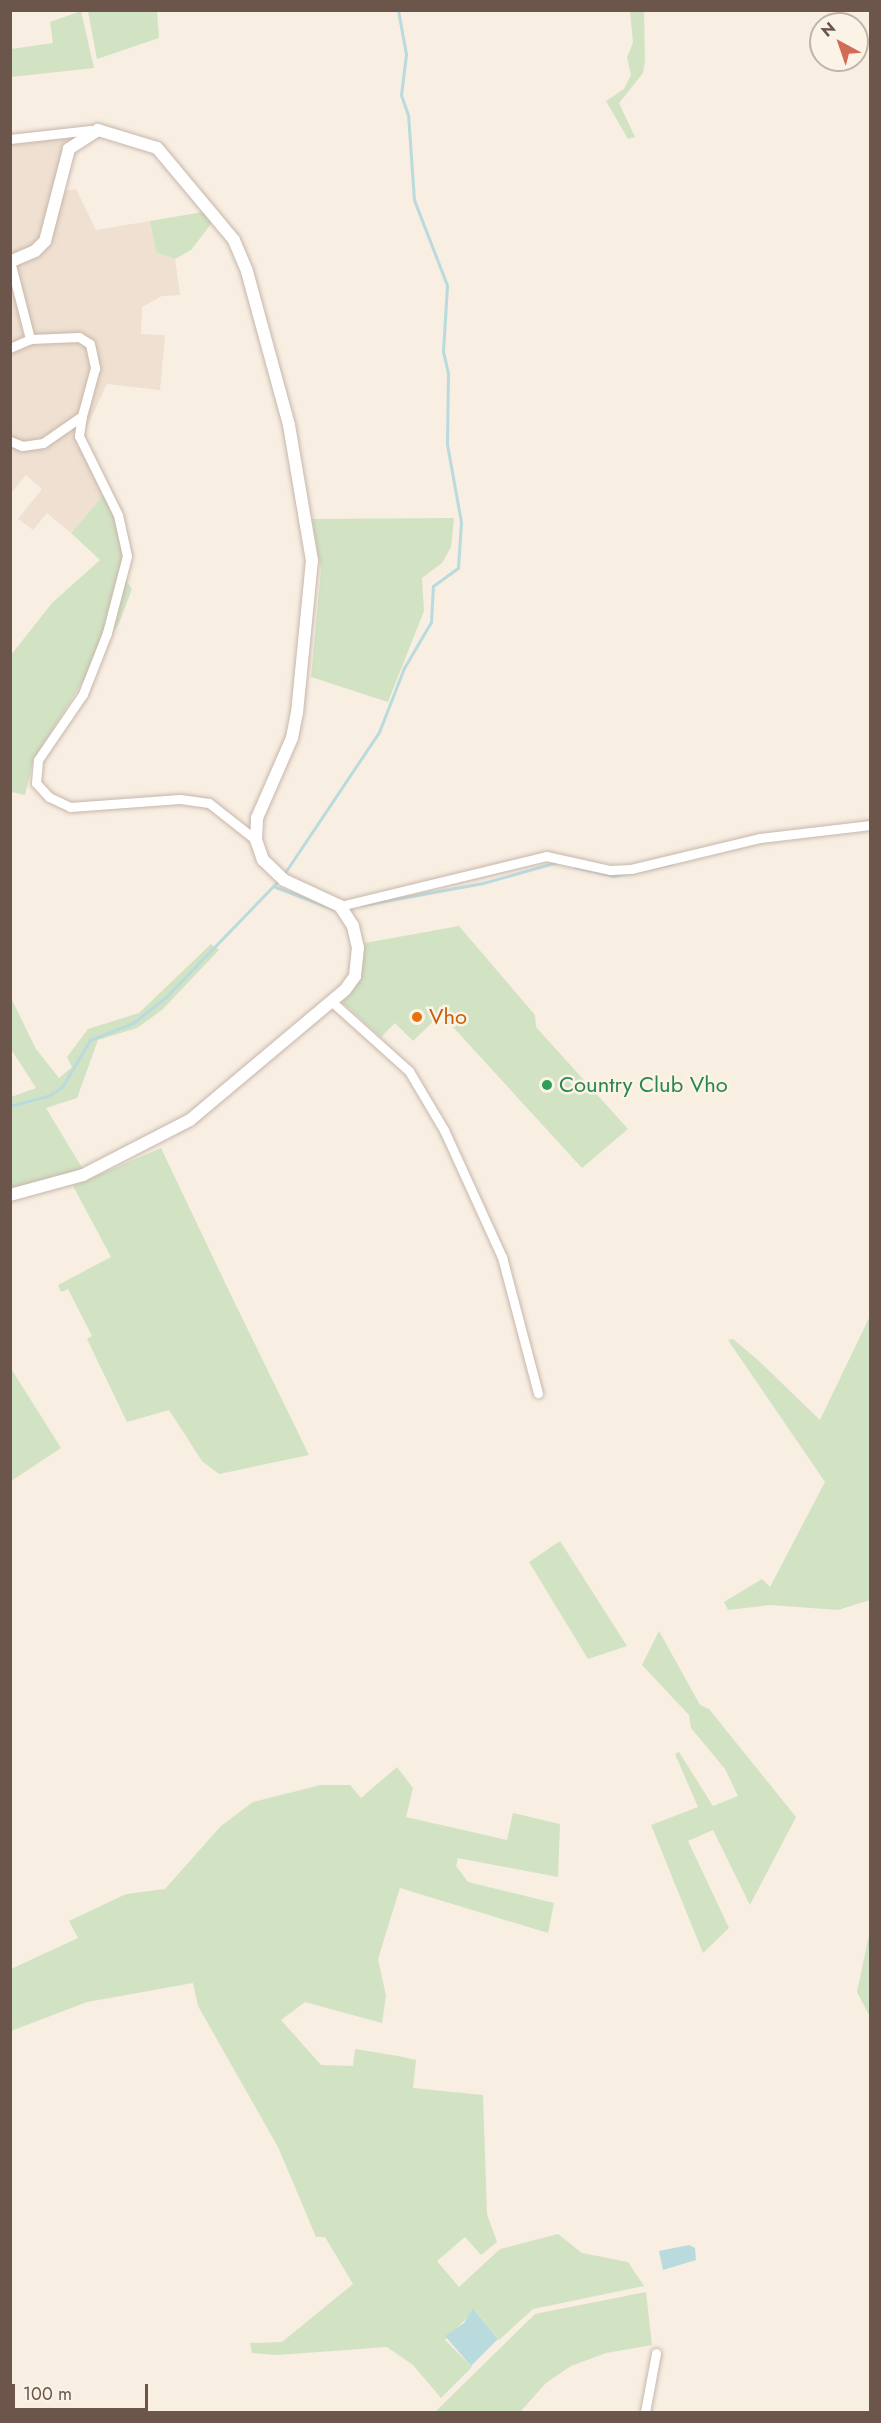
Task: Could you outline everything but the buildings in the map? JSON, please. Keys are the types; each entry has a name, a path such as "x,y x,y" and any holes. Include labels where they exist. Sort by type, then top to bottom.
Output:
{"street":[{"path":"10,139 90,130 157,148 221,220 247,271 289,425 312,561 310,603 294,730 257,818 256,840"},
{"path":"30,339 11,261 35,251 45,241 66,157 75,141 90,130"},
{"path":"10,348 30,339 79,337 90,344 95,368 79,436 118,515 127,556 107,633 83,694 38,760 36,783 49,797 70,807 180,799 209,803 256,840 280,877 340,906 353,926 358,962 355,976 331,1001 190,1120 83,1175 10,1195"},
{"path":"10,441 22,446 43,443 82,416"},
{"path":"340,906 546,856 610,870 632,869 760,838 870,825"},
{"path":"331,1001 409,1071 444,1131 502,1257 538,1393"},
{"path":"645,2412 656,2354"}],"shaded area":[{"path":"64,138 68,143 54,193 76,189 96,230 150,221 156,252 175,259 180,295 162,296 142,307 141,334 165,335 160,390 107,384 78,445 105,493 71,533 47,513 33,530 18,519 42,489 26,475 11,493 11,143"}],"green space":[{"path":"81,11 94,68 11,77 11,49 53,43 50,22"},
{"path":"88,11 157,11 159,38 97,59"},
{"path":"630,11 644,11 645,61 643,73 619,103 635,137 628,139 606,101 624,89 631,75 627,57 633,43"},
{"path":"209,211 215,219 191,250 175,259 156,252 150,221"},
{"path":"105,493 120,527 123,576 132,589 119,623 33,761 25,795 11,792 11,655 52,603 100,560 71,533"},
{"path":"454,518 451,547 442,563 422,578 424,611 388,702 311,677 321,569 312,519"},
{"name":"Country Club Vho","path":"459,926 535,1015 536,1027 628,1129 582,1168 441,1014 413,1041 395,1023 381,1037 342,1002 359,981 365,943"},
{"path":"211,944 219,950 162,1010 137,1028 98,1040 77,1098 46,1108 84,1171 11,1189 11,1097 36,1088 11,1049 10,996 36,1049 59,1078 72,1067 67,1057 88,1029 139,1013"},
{"path":"161,1148 309,1455 219,1474 202,1461 169,1410 127,1422 87,1339 92,1336 68,1289 61,1292 58,1285 111,1257 73,1186"},
{"path":"870,1316 870,1600 838,1610 770,1605 728,1610 724,1602 762,1579 770,1587 825,1482 728,1340 733,1339 760,1362 820,1420"},
{"path":"10,1367 61,1448 11,1481 10,1481"},
{"path":"560,1541 627,1646 588,1659 529,1562"},
{"path":"659,1631 700,1705 709,1709 796,1817 750,1905 713,1830 688,1841 729,1928 703,1953 651,1825 698,1807 675,1754 679,1752 713,1806 738,1796 725,1769 691,1728 689,1715 642,1665"},
{"path":"397,1767 413,1788 406,1817 507,1840 513,1813 560,1824 558,1877 458,1858 456,1866 468,1882 554,1903 548,1933 400,1888 378,1959 386,1996 382,2023 305,2002 281,2020 321,2065 353,2066 355,2049 398,2056 416,2060 413,2088 483,2095 487,2214 497,2242 481,2255 465,2237 437,2261 459,2287 500,2249 558,2234 582,2253 628,2262 644,2286 533,2309 499,2340 475,2310 445,2340 472,2367 441,2398 413,2365 387,2347 277,2355 252,2353 250,2343 282,2342 353,2284 325,2237 316,2237 278,2147 198,2006 193,1983 87,2002 11,2031 11,1969 78,1938 69,1921 126,1894 165,1889 221,1826 253,1802 321,1785 350,1785 361,1798"},
{"path":"870,1930 870,2017 857,1992"},
{"path":"646,2292 652,2345 606,2353 571,2366 546,2383 520,2412 435,2412 535,2314"}],"water":[{"path":"689,2245 695,2248 696,2260 663,2270 659,2251"},
{"path":"473,2308 498,2339 471,2366 445,2336 464,2323"}],"waterway":[{"path":"284,874 379,732 404,668 431,622 433,586 458,568 461,522 447,444 448,373 443,351 447,285 414,200 408,115 401,95 406,54 398,10"},
{"path":"362,905 483,883 557,862"},
{"path":"575,867 613,876 671,864"},
{"path":"10,1106 48,1096 62,1087 90,1040 133,1023 166,997 280,879"},
{"path":"273,886 333,909"}],"place":[{"name":"Vho","path":"417,1017"},
{"name":"Country Club Vho","path":"547,1085"}]}
